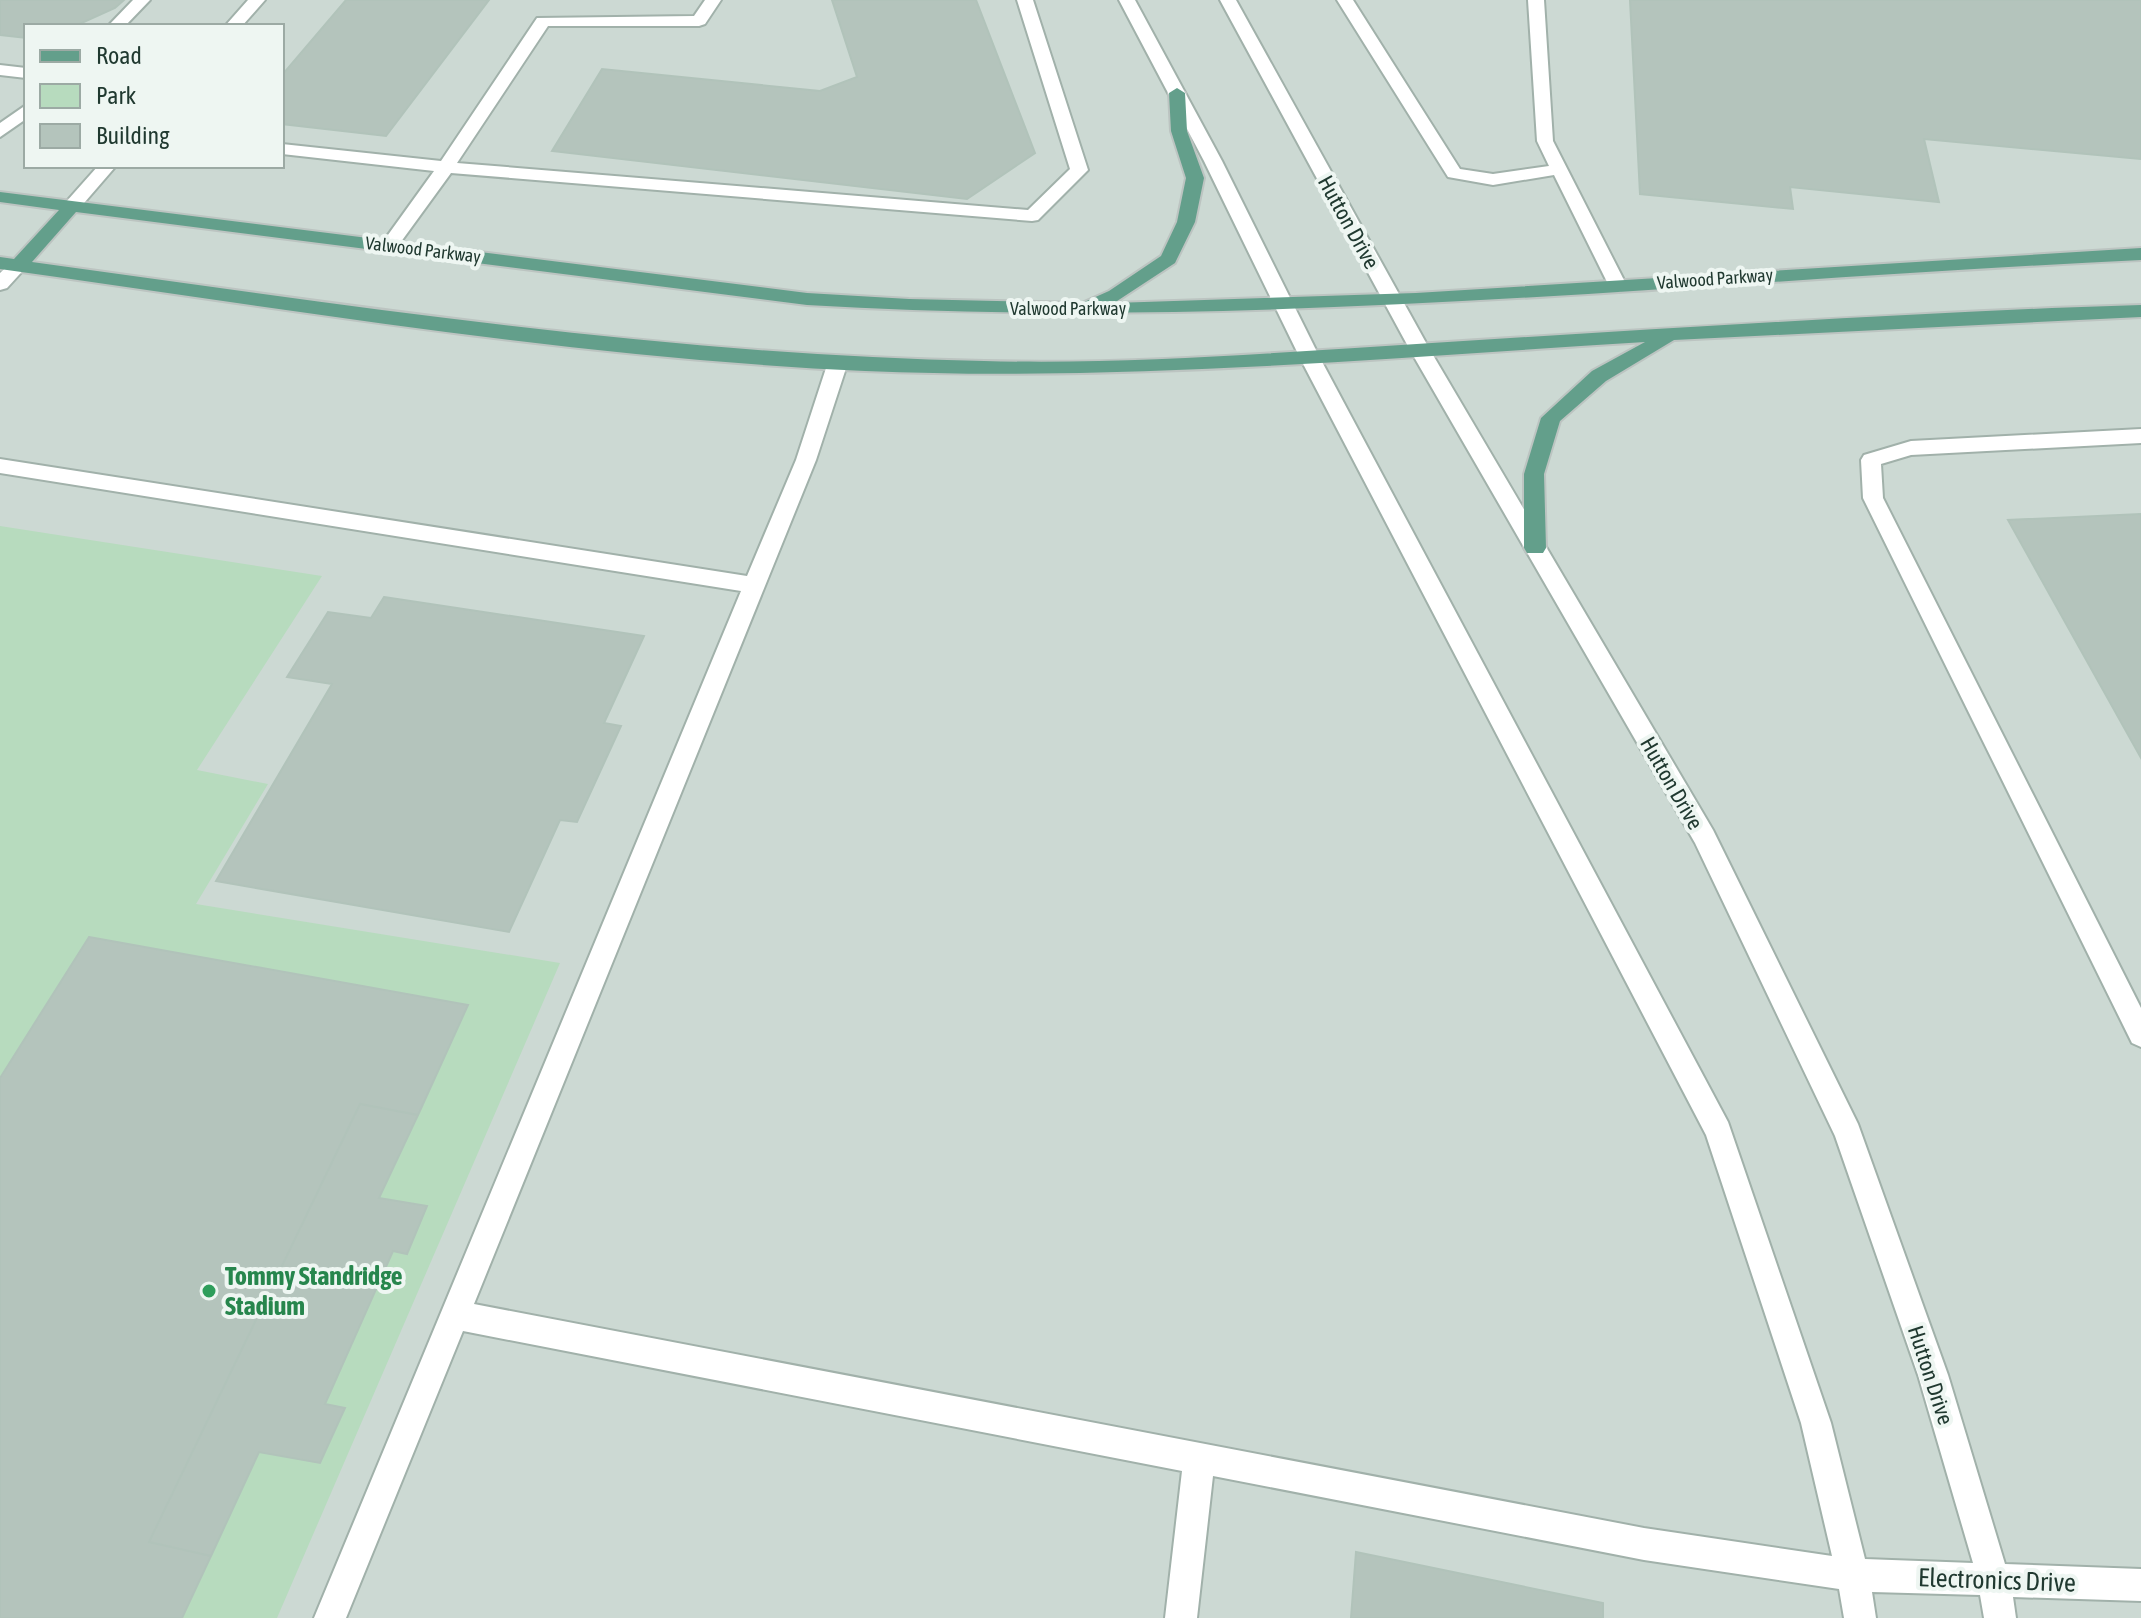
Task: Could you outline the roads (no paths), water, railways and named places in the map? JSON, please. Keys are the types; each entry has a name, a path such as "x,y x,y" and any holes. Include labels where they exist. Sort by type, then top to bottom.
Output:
{"main road":[{"path":"1076,311 1116,295 1169,259 1186,222 1195,178 1179,131 1177,93"},
{"name":"Valwood Parkway","path":"0,197 807,299 904,306 1076,311 1393,301 2141,254"},
{"path":"10,264 72,206"},
{"path":"10,264 606,344 770,360 989,368 1310,358 1674,334 2141,311"},
{"path":"1535,548 1534,474 1551,418 1599,376 1674,334"}],"street":[{"path":"118,24 142,0"},
{"path":"235,24 257,0"},
{"path":"389,246 446,167 543,21 699,21 713,0"},
{"path":"284,149 446,167 1032,216 1079,170 1025,0"},
{"path":"1127,0 1310,358 1718,1131 1816,1423 1853,1575 1860,1618"},
{"name":"Hutton Drive","path":"1228,0 1420,350 1704,837 1848,1133 1933,1375 1994,1581 2000,1618"},
{"path":"1345,0 1454,173 1471,180 1499,180 1559,169"},
{"path":"1536,0 1545,141 1618,286"},
{"path":"0,70 24,73"},
{"path":"0,132 24,112"},
{"path":"72,206 105,168"},
{"path":"0,284 10,264"},
{"path":"330,1618 752,585 806,460 838,362"},
{"path":"2141,436 1911,448 1871,460 1873,498 2141,1035"},
{"path":"0,466 752,585"},
{"name":"Electronics Drive","path":"454,1315 1644,1544 1853,1575 2141,1585"},
{"path":"1181,1618 1199,1460"}],"place":[{"name":"Tommy Standridge Stadium","path":"209,1291"}]}
